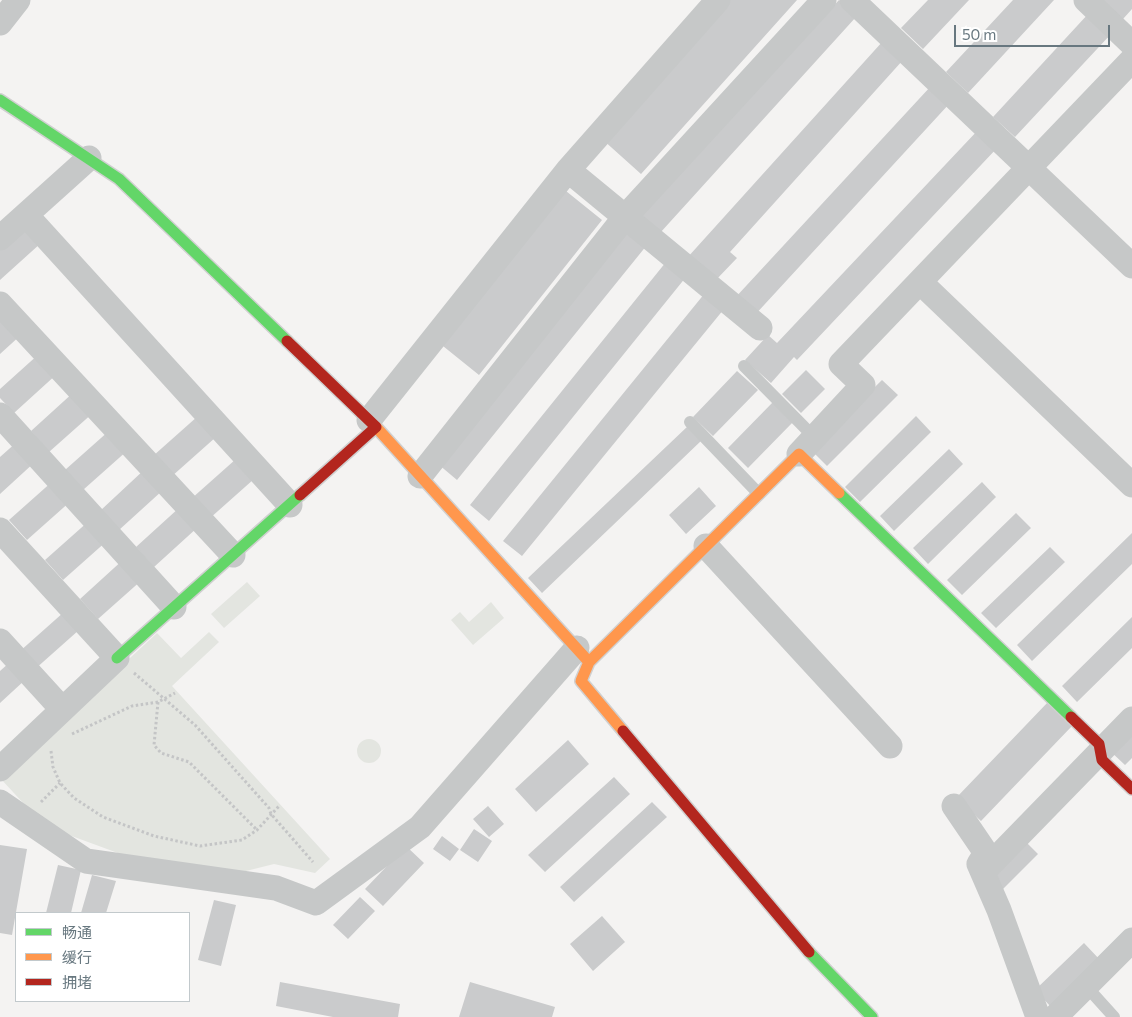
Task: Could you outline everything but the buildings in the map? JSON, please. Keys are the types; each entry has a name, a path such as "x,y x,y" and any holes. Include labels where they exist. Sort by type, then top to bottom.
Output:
{"street":[{"path":"2,763 37,734 116,658 290,504 372,424 568,170 718,0"},
{"path":"420,476 625,217 824,0"},
{"path":"852,0 1132,266"},
{"path":"1086,0 1132,44"},
{"path":"0,802 86,861 276,888 316,903 420,828 583,655 706,546 806,446 863,385 841,364 1132,60"},
{"path":"0,100 120,178 372,424 583,655 581,681 798,940 872,1017"},
{"path":"0,238 89,158"},
{"path":"568,170 760,328"},
{"path":"26,215 290,504"},
{"path":"920,282 1132,484"},
{"path":"0,304 233,555"},
{"path":"0,415 174,607"},
{"path":"806,446 1099,744 1102,760 1132,789"},
{"path":"0,530 116,658"},
{"path":"706,546 890,746"},
{"path":"0,641 62,710"},
{"path":"983,872 1132,719"},
{"path":"954,806 986,854 979,864 1038,1017"},
{"path":"1055,1017 1132,940"}],"lane":[{"path":"744,366 806,446"},
{"path":"690,422 759,494"},
{"path":"1086,986 1114,1017"}],"path":[{"path":"116,658 194,725 269,808 272,814 314,862"},
{"path":"66,737 132,706 158,702 175,693"},
{"path":"158,702 154,745 161,753 189,762 257,830"},
{"path":"37,734 49,745 53,767 60,783 74,798 103,816 154,836 200,846 242,840 257,830 280,805"}],"shaded area":[{"path":"247,582 260,596 224,628 211,614"},
{"path":"491,602 504,618 473,645 451,620 460,612 469,622"},
{"path":"209,632 219,642 172,686 330,859 315,873 274,864 234,874 145,863 69,835 26,806 0,778 157,633 181,658"},
{"path":"369,739 378,742 381,751 378,760 369,763 360,760 357,751 360,742"}],"traffic: fast":[{"path":"0,100 119,179 287,341"},
{"path":"839,493 1071,717"},
{"path":"117,658 300,495"},
{"path":"809,952 872,1017"}],"traffic: slow":[{"path":"376,427 589,662 581,681 623,731"},
{"path":"589,662 799,454 839,493"}],"traffic: jam":[{"path":"287,341 376,427 300,495"},
{"path":"1071,717 1099,744 1102,760 1132,789"},
{"path":"623,731 809,952"}]}
